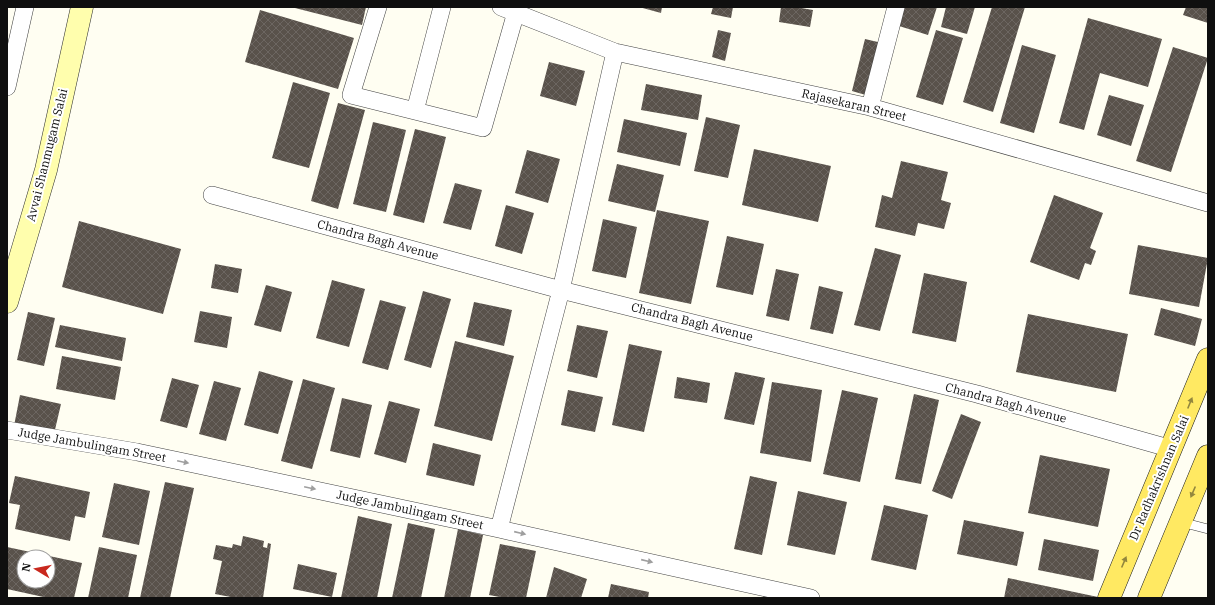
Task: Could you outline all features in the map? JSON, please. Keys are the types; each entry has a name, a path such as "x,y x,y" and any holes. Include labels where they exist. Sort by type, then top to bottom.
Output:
{"main road":[{"name":"Dr Radhakrishnan Salai","path":"1109,598 1172,449 1208,358"},
{"path":"1149,598 1208,456"}],"street":[{"path":"7,87 25,7"},
{"name":"Avvai Shanmugam Salai","path":"7,302 46,170 82,7"},
{"path":"378,7 351,95 483,128 508,10"},
{"path":"415,111 442,7"},
{"path":"870,107 896,7"},
{"name":"Rajasekaran Street","path":"508,10 615,52 870,107 1208,202"},
{"path":"498,528 561,290 615,52"},
{"name":"Chandra Bagh Avenue","path":"212,194 561,290 977,394 1172,449"},
{"name":"Judge Jambulingam Street","path":"7,430 144,454 498,528 811,598"}],"lane":[{"path":"1180,522 1208,529"}],"building":[{"path":"291,7 366,7 362,25"},
{"path":"639,7 662,7 661,13"},
{"path":"713,7 733,7 731,18 711,14"},
{"path":"781,7 795,7 813,10 810,27 779,22"},
{"path":"905,7 937,7 928,35 899,26"},
{"path":"946,7 975,7 967,34 941,27"},
{"path":"992,7 1025,7 993,112 963,102"},
{"path":"1186,7 1208,7 1208,23 1183,15"},
{"path":"260,10 354,38 338,89 245,62"},
{"path":"1088,18 1162,39 1148,87 1100,73 1084,130 1059,123"},
{"path":"718,30 731,33 725,61 712,57"},
{"path":"936,30 963,38 943,105 916,97"},
{"path":"865,39 882,43 869,96 852,91"},
{"path":"1022,45 1056,55 1034,133 1000,123"},
{"path":"1173,47 1208,58 1171,172 1136,161"},
{"path":"549,62 585,71 576,106 540,96"},
{"path":"293,82 330,93 309,168 272,158"},
{"path":"646,84 702,95 698,120 641,110"},
{"path":"1109,95 1144,105 1131,146 1097,135"},
{"path":"338,103 365,110 338,209 311,201"},
{"path":"706,117 740,125 728,178 694,171"},
{"path":"624,119 687,133 680,166 617,152"},
{"path":"373,122 406,130 386,212 353,204"},
{"path":"415,129 446,137 424,223 393,215"},
{"path":"754,149 831,166 818,222 742,205"},
{"path":"527,150 560,159 548,203 515,193"},
{"path":"901,161 948,172 941,200 951,203 944,229 918,223 915,236 875,227 882,195 892,198"},
{"path":"617,164 664,175 655,212 608,201"},
{"path":"455,183 482,190 471,230 443,223"},
{"path":"1054,195 1103,213 1090,248 1096,251 1091,265 1085,263 1079,280 1030,262"},
{"path":"506,205 534,213 522,254 495,246"},
{"path":"657,210 709,221 691,304 639,293"},
{"path":"603,219 637,227 626,278 592,271"},
{"path":"79,221 181,249 163,314 62,287"},
{"path":"727,236 764,244 753,295 716,287"},
{"path":"1138,245 1208,258 1199,307 1129,294"},
{"path":"875,248 901,255 880,331 854,325"},
{"path":"215,264 242,269 238,293 211,288"},
{"path":"776,269 799,274 789,321 766,316"},
{"path":"924,273 967,282 956,342 912,333"},
{"path":"332,280 365,289 349,347 316,338"},
{"path":"266,285 292,292 281,332 254,325"},
{"path":"819,286 843,292 833,334 810,329"},
{"path":"423,291 451,299 431,368 404,360"},
{"path":"380,300 406,307 388,370 362,363"},
{"path":"474,302 512,310 504,346 466,337"},
{"path":"1161,308 1202,319 1195,346 1154,335"},
{"path":"200,311 232,317 227,348 194,342"},
{"path":"28,312 55,318 44,366 17,360"},
{"path":"1028,314 1128,334 1116,392 1016,372"},
{"path":"60,325 126,338 122,361 55,347"},
{"path":"577,325 608,331 597,378 567,371"},
{"path":"455,341 514,356 492,441 434,426"},
{"path":"629,344 662,351 644,432 612,425"},
{"path":"62,356 121,367 115,400 56,389"},
{"path":"259,371 293,381 278,434 244,425"},
{"path":"735,372 765,378 754,425 724,419"},
{"path":"677,377 710,383 707,403 674,398"},
{"path":"172,378 199,385 187,428 160,421"},
{"path":"303,379 335,388 312,469 281,461"},
{"path":"214,381 241,388 226,441 199,434"},
{"path":"772,382 822,390 811,462 760,453"},
{"path":"568,390 603,397 595,432 561,425"},
{"path":"842,390 878,398 860,482 823,474"},
{"path":"914,394 939,400 921,484 895,479"},
{"path":"20,395 61,404 54,434 14,426"},
{"path":"342,398 372,405 360,458 330,451"},
{"path":"389,401 420,409 406,463 374,454"},
{"path":"961,414 981,422 952,499 932,491"},
{"path":"433,443 481,455 474,486 426,475"},
{"path":"1040,455 1110,469 1098,527 1028,513"},
{"path":"15,476 90,492 85,518 75,516 70,541 15,529 20,505 9,503"},
{"path":"750,476 777,482 762,555 734,549"},
{"path":"165,482 194,488 170,598 140,598"},
{"path":"114,483 150,491 139,545 102,537"},
{"path":"798,491 847,502 835,555 787,545"},
{"path":"884,505 928,515 916,570 871,560"},
{"path":"358,516 392,524 377,598 341,598"},
{"path":"964,520 1024,532 1017,566 957,554"},
{"path":"408,523 435,529 421,598 392,598"},
{"path":"458,529 483,535 470,598 444,598"},
{"path":"243,536 264,541 263,547 267,548 268,543 271,544 263,598 236,598 215,594 222,561 213,559 216,545 232,548 233,544 241,546"},
{"path":"1044,539 1099,550 1093,581 1038,570"},
{"path":"500,544 536,551 526,598 505,598 489,595"},
{"path":"7,547 16,549 16,589 56,589 56,557 82,563 74,598 48,598 7,589"},
{"path":"99,547 137,555 128,598 88,598"},
{"path":"298,564 337,573 332,597 293,589"},
{"path":"554,567 587,579 581,598 546,598"},
{"path":"1008,578 1098,597 1098,598 1004,598"},
{"path":"611,584 649,592 648,598 608,598"}]}
